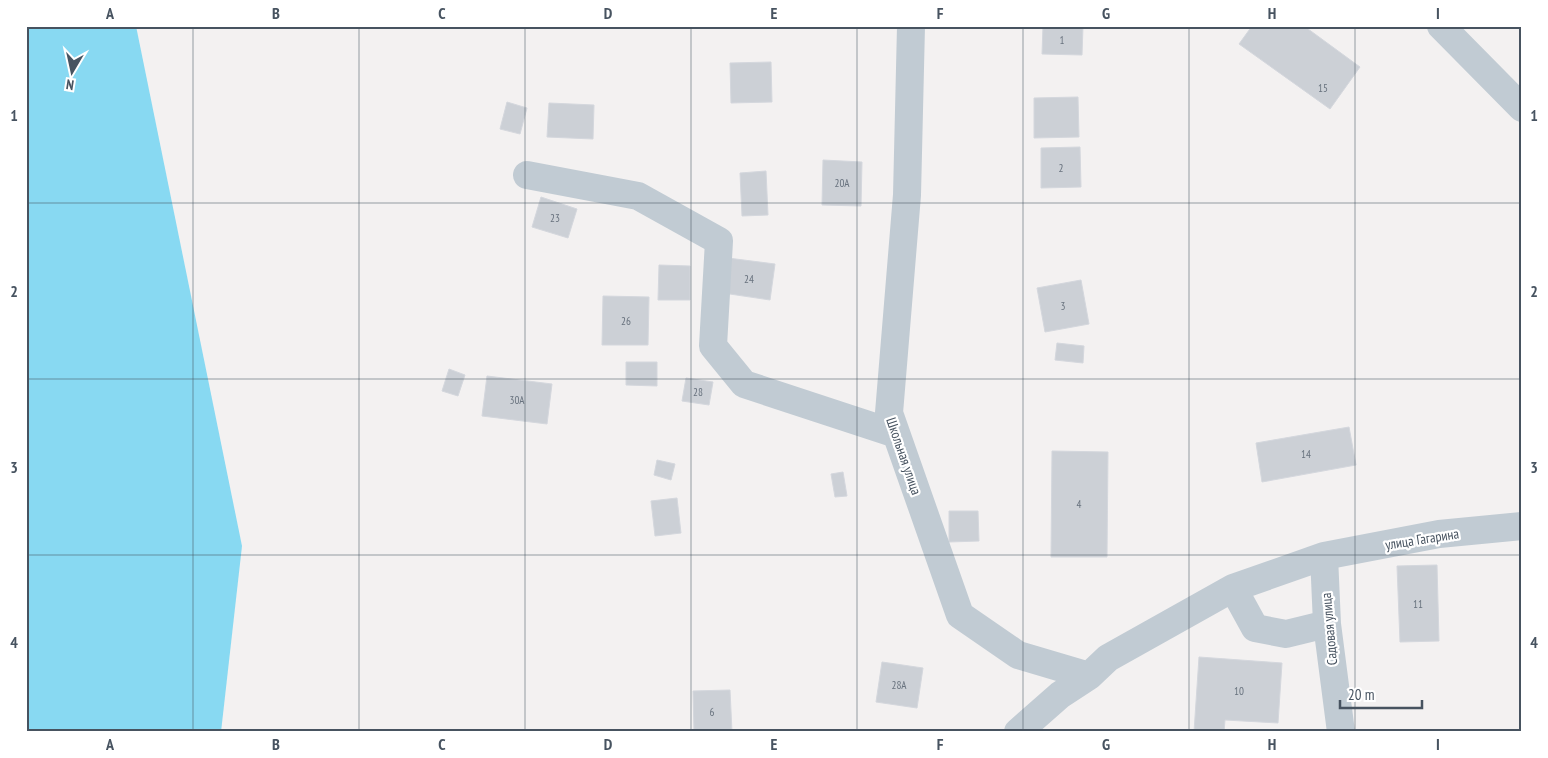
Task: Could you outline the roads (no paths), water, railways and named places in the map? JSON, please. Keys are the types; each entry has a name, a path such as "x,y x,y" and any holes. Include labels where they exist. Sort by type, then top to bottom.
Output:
{"street":[{"name":"Школьная улица","path":"911,26 907,195 889,413 960,615 1018,655 1089,676"},
{"path":"1441,26 1522,108"},
{"path":"527,175 638,196 719,241 713,346 744,384 896,434"},
{"name":"улица Гагарина","path":"1089,676 1108,658 1233,588 1324,556 1439,534 1522,526"},
{"name":"Садовая улица","path":"1324,556 1328,624 1340,732"},
{"path":"1233,588 1255,628 1286,634 1328,624"},
{"path":"1018,732 1060,695 1089,676"}],"water":[{"path":"26,26 136,26 242,546 221,732 26,732"}]}
